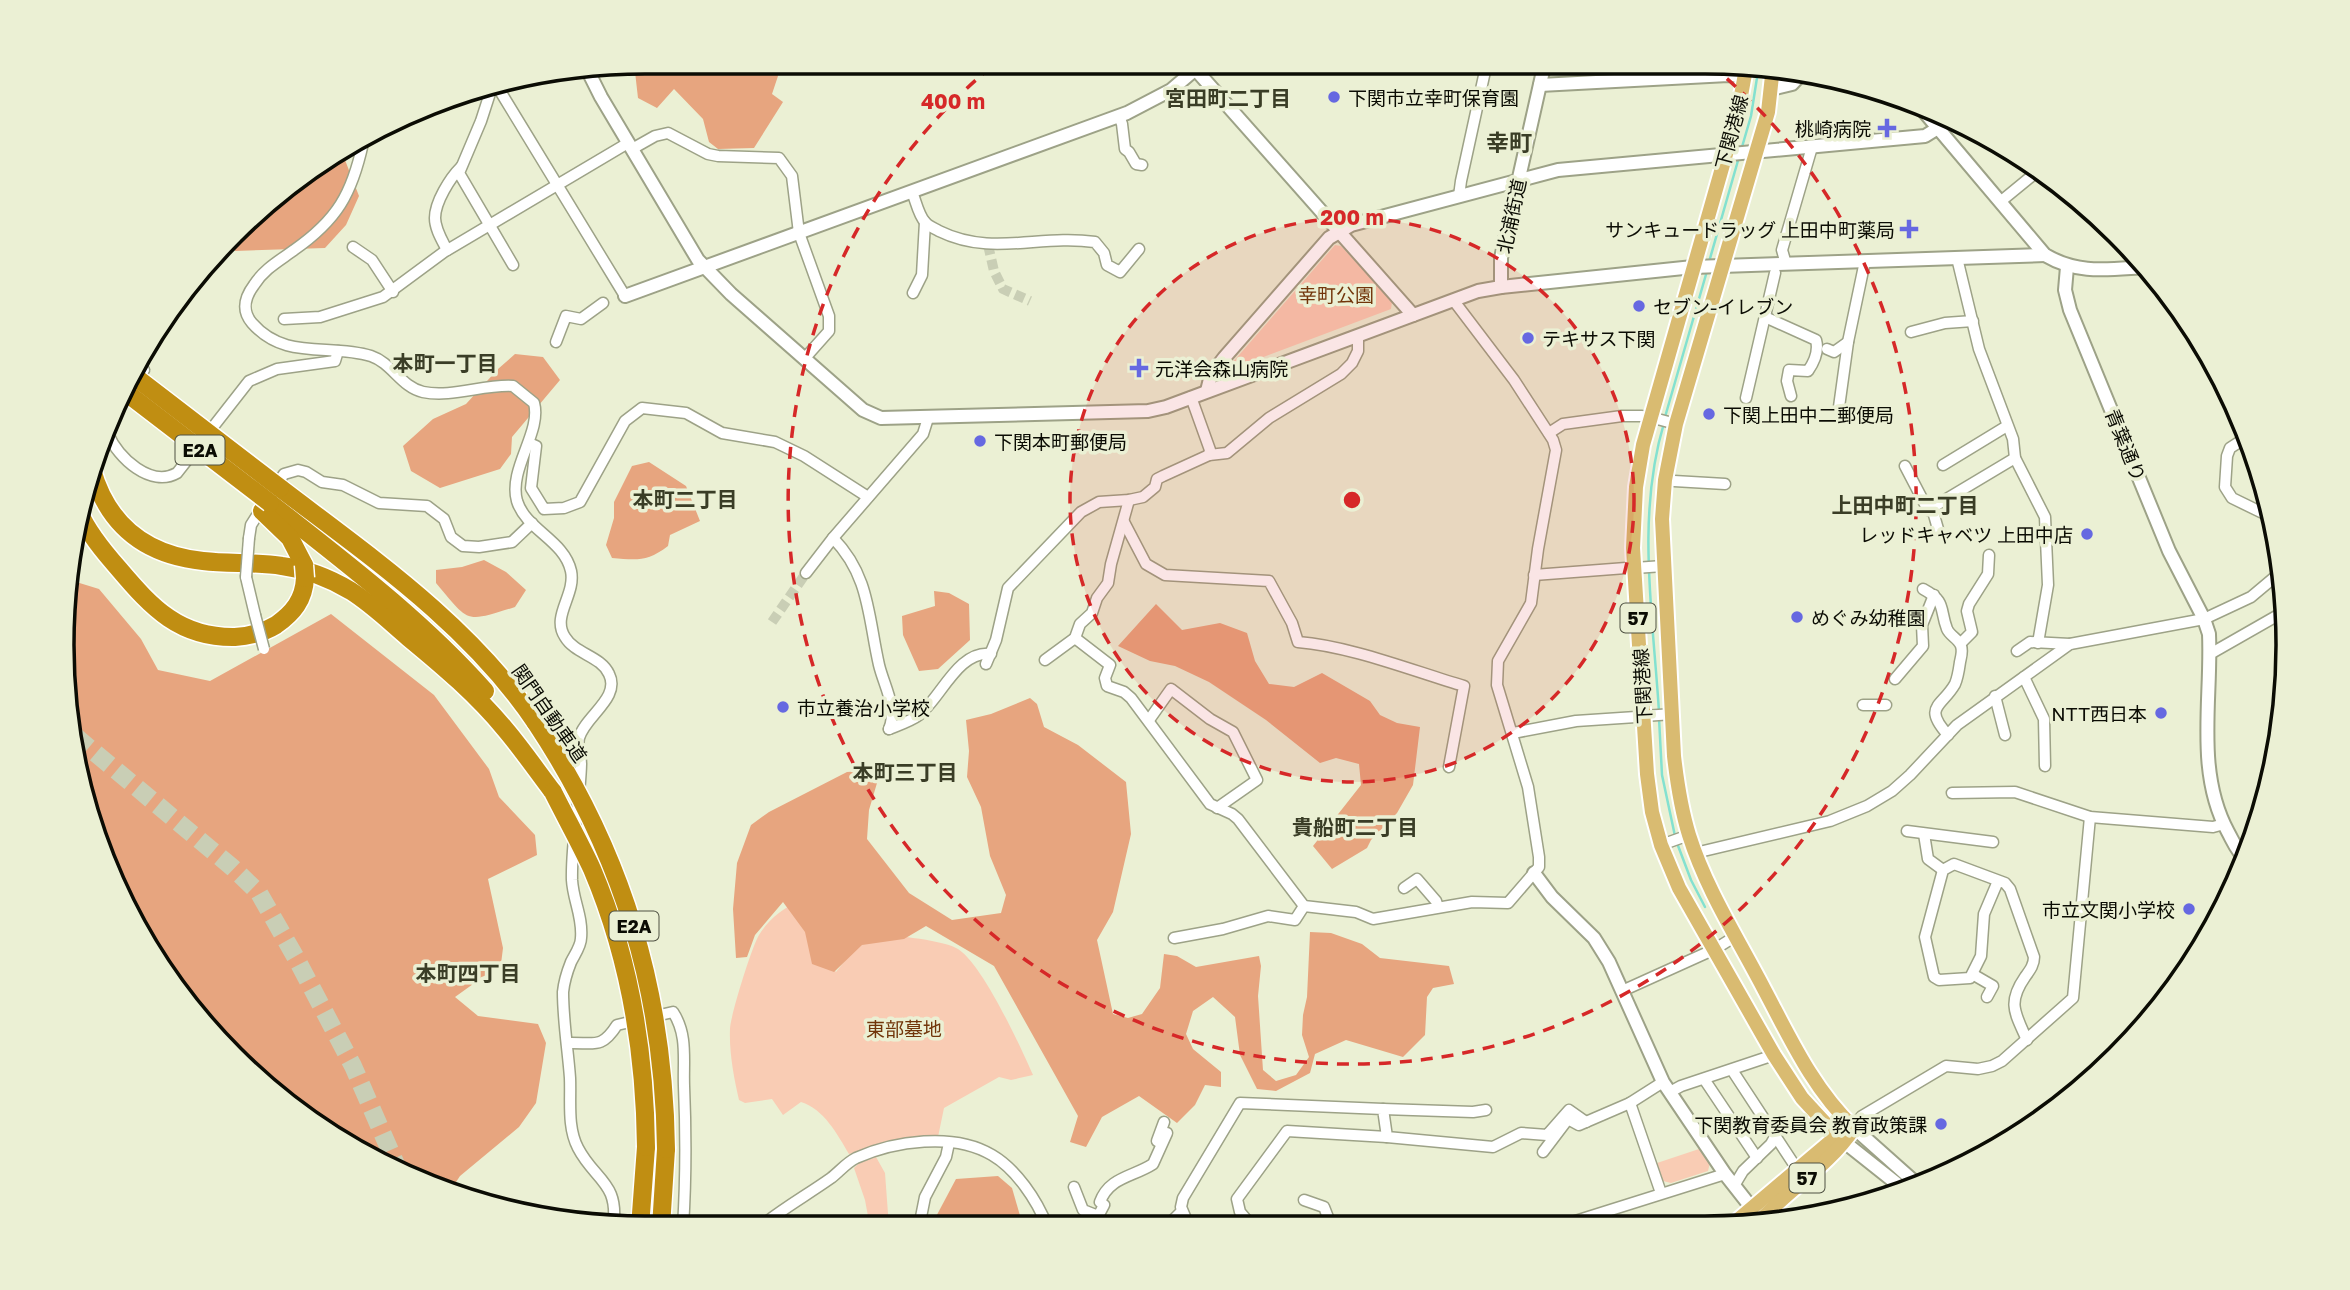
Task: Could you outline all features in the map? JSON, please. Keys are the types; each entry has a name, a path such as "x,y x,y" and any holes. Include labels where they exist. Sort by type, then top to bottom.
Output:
{"highway":[{"name":"関門自動車道","path":"141,375 280,488 381,565 450,624 483,656 536,723 594,822 627,902 643,956 659,1037 663,1077 666,1149 663,1216"},
{"name":"E2A","path":"131,394 187,448 266,507"},
{"path":"97,485 111,513 125,530 147,544 186,559 295,568 323,577 352,592 387,618 477,697 506,729 553,792"},
{"name":"関門自動車道","path":"266,507 374,585 468,673 509,722 553,792 592,870 620,951 640,1052 646,1147 641,1216"},
{"path":"86,524 107,556 140,593 171,620 189,630 224,637 244,636 271,628 290,615 304,589 305,571 290,538 266,507"}],"main road":[{"name":"下関港線","path":"1745,75 1708,267 1673,423 1665,480 1660,566 1670,714 1686,836 1805,1067 1841,1117 1853,1128"},
{"name":"下関港線","path":"1772,77 1768,113 1650,418 1636,487 1634,568 1643,716 1650,799 1685,900 1774,1055 1802,1098 1840,1139"},
{"name":"57","path":"1764,1213 1853,1128"},
{"name":"57","path":"1762,1213 1797,1168 1840,1139"}],"street":[{"path":"501,92 625,296 1119,116 1153,102 1192,74"},
{"path":"1207,74 1413,315"},
{"path":"1459,196 1484,74"},
{"name":"北浦街道","path":"1501,287 1501,258 1542,74"},
{"path":"1539,85 1729,75"},
{"path":"591,76 630,146 705,267 731,294 873,416 928,418 1131,413 1166,407 1478,291 1501,287 1708,267 2045,255"},
{"path":"1771,89 1795,80"},
{"path":"489,95 459,173 513,265"},
{"path":"1119,116 1125,149 1136,164 1142,165"},
{"path":"1207,391 1211,375 1224,358 1329,237 1351,225 1558,170 1925,136 1938,123"},
{"path":"1941,124 2000,202 2045,255 2067,267 2092,270 2135,268"},
{"path":"284,319 320,317 393,292 447,250 558,185 630,146 668,133 708,154 779,158 792,176 799,233 828,309 830,328 805,358"},
{"path":"1786,264 1782,250 1812,146"},
{"path":"361,149 347,194 339,210 315,235 263,272 245,301 247,315 277,344 374,357 406,385 425,392 517,387 530,398 536,408 529,443 524,449 520,466 516,495 523,513 555,544 564,555 571,571 571,592 560,625 565,638 573,647 603,666 610,674 611,683 607,698 587,722 578,742 581,762 572,880 582,925 581,943 567,974 563,992 573,1133 576,1146 601,1177 613,1198 614,1215"},
{"path":"447,250 437,228 435,212 449,180 461,167"},
{"path":"2000,202 2031,176"},
{"path":"912,192 925,222 922,275 913,293"},
{"path":"925,222 951,236 977,244 1066,240 1095,242 1104,253 1107,265 1120,272 1139,249"},
{"path":"354,247 372,260 393,292"},
{"path":"1957,258 1982,359 2013,439 2015,458 2042,509 2046,523 2048,585 2038,643"},
{"path":"1839,407 1848,342 1865,261"},
{"name":"青葉通り","path":"2067,267 2065,290 2070,310 2169,551 2209,634 2208,771 2224,824 2238,850"},
{"path":"1746,398 1775,273"},
{"path":"1075,638 1110,665 1105,678 1107,686 1124,692 1149,719 1210,804 1238,819 1304,906 1356,912 1373,919 1482,901 1508,903 1539,867 1539,857 1528,787 1497,685 1497,661 1528,611 1556,450 1549,433 1514,380 1454,300"},
{"path":"556,342 565,316 581,319 603,303"},
{"path":"1765,317 1816,340 1817,343 1818,351 1808,371 1789,369 1787,381 1790,396"},
{"path":"1911,332 1945,323 1973,321"},
{"path":"833,538 850,558 869,605 878,662 890,696 892,720 889,729 917,717 966,660 982,653 988,659 1008,588 1081,512 1099,502 1143,497 1153,490 1157,479 1209,456 1227,453 1269,418 1341,374 1359,351 1358,336"},
{"path":"1827,349 1834,352 1848,342"},
{"path":"112,440 135,466 155,477 171,477 177,473 249,381 277,369 335,361 338,351"},
{"path":"1191,397 1210,450 1209,456"},
{"path":"529,443 536,446 531,488 544,509 564,508 580,502 625,421 642,408 686,412 722,433 775,442 804,456 869,497"},
{"path":"1549,433 1563,424 1622,416 1673,423"},
{"path":"806,573 923,433 928,418"},
{"path":"1943,465 2007,426"},
{"path":"2239,442 2230,448 2227,456 2225,486 2232,498 2261,512"},
{"path":"1905,466 1928,510 2015,458"},
{"path":"264,649 246,577 249,538 256,515 284,474 298,470 306,472 322,482 343,485 379,503 427,506 444,519 451,537 463,546 479,547 512,542 532,523"},
{"path":"1674,481 1725,484"},
{"path":"1045,660 1075,638 1080,624 1092,612 1095,602 1108,583 1129,500"},
{"path":"1932,508 1938,530"},
{"path":"1124,522 1146,564 1165,575 1269,581 1292,623 1298,642 1316,643 1407,667 1464,686 1449,767"},
{"path":"1961,643 1972,632 1967,611 1987,574 1989,555"},
{"path":"1534,575 1660,566"},
{"path":"2017,651 2030,642 2070,644 2204,619 2251,597 2273,579"},
{"path":"1923,589 1934,595 1942,606 1948,631 1961,643 1955,683 1939,702 1937,709 1936,720 1948,735"},
{"path":"1895,679 1923,646 1922,625 1934,595"},
{"path":"2210,654 2275,617"},
{"path":"1696,853 1830,821 1861,809 1892,791 1948,735 1995,696 2070,644"},
{"path":"2024,677 2044,719 2045,766"},
{"path":"1149,719 1171,689 1236,735 1257,780 1217,808"},
{"path":"1995,696 2005,735"},
{"path":"1863,705 1886,705"},
{"path":"1513,733 1576,721 1670,714"},
{"path":"1951,793 2015,792 2090,817 2213,827 2224,824"},
{"path":"1910,1178 1853,1128 1862,1116 1946,1066 1978,1069 1992,1066 2027,1040 2073,998 2090,817"},
{"path":"1907,831 1993,842"},
{"path":"1924,834 1928,859 1943,870"},
{"path":"1666,843 1686,836"},
{"path":"1987,997 1993,986 1974,975 1962,979 1939,980 1934,977 1931,968 1925,937 1943,870 1954,864 2005,883 2010,889 2034,957 2034,963 2013,1002 2027,1040"},
{"path":"1534,873 1552,897 1594,939 1609,961 1667,1087 1754,1214"},
{"path":"1404,888 1417,879 1438,907"},
{"path":"1974,975 1981,956 1984,914 1998,881"},
{"path":"1174,938 1223,929 1268,916 1295,920 1304,906"},
{"path":"1622,991 1715,949 1736,936"},
{"path":"567,1043 601,1042 608,1038 617,1025 673,1012 679,1021 683,1038 687,1127 683,1216"},
{"path":"1544,1152 1569,1119 1578,1125 1667,1087 1681,1086 1774,1055"},
{"path":"1732,1070 1797,1168"},
{"path":"1704,1079 1757,1158"},
{"path":"1184,1216 1183,1198 1187,1189 1240,1103 1473,1112 1486,1110"},
{"path":"1630,1103 1661,1193"},
{"path":"1383,1109 1387,1137"},
{"path":"1243,1216 1237,1199 1287,1131 1493,1147 1521,1133 1547,1135 1569,1110 1586,1122"},
{"path":"1098,1216 1104,1205 1100,1202 1102,1196 1114,1181 1147,1168 1156,1161 1166,1128"},
{"path":"1734,1186 1743,1171 1771,1144 1776,1135"},
{"path":"1840,1139 1896,1183"},
{"path":"775,1216 857,1158 912,1143 949,1143 979,1149 1011,1169 1034,1200 1042,1216"},
{"path":"921,1216 925,1197 946,1157 949,1143"},
{"path":"1591,1216 1725,1174"},
{"path":"1074,1188 1083,1210 1090,1216"},
{"path":"1304,1200 1324,1207 1328,1216"},
{"path":"1177,1216 1182,1211"}],"green space":[{"name":"幸町公園","path":"1335,245 1341,246 1392,302 1391,309 1237,367 1233,362"},
{"name":"東部墓地","path":"800,901 813,944 836,972 867,933 926,940 956,948 977,969 988,986 1033,1075 1011,1080 999,1077 944,1108 938,1137 918,1137 849,1154 829,1123 809,1105 801,1102 783,1115 772,1099 745,1103 739,1100 731,1056 730,1029 742,982 763,929 777,915"},
{"path":"1699,1149 1710,1163 1708,1171 1671,1183 1663,1181 1657,1163"},
{"path":"876,1157 885,1173 888,1216 868,1216 854,1168 859,1163"}],"shaded area":[{"path":"635,74 777,74 772,94 783,102 754,148 718,149 709,142 703,119 674,89 657,108 638,98"},
{"path":"345,159 359,196 346,225 325,248 235,251 234,248 268,215"},
{"path":"515,354 543,357 560,380 512,437 511,454 500,469 440,488 411,471 403,446 433,419 466,404"},
{"path":"649,462 686,486 700,521 670,535 668,546 654,555 635,559 612,558 606,545 614,518 614,502 632,466"},
{"path":"484,560 506,572 526,590 515,607 486,616 469,616 456,606 436,583 436,570 462,567"},
{"path":"77,582 99,589 141,639 158,670 210,681 331,614 434,695 489,769 499,797 535,835 537,855 488,879 503,948 501,964 455,997 478,1016 538,1024 546,1043 536,1103 519,1127 460,1176 455,1184 392,1158 327,1120 297,1098 268,1075 215,1022 170,963 132,898 104,829 93,793 78,720 75,682"},
{"path":"934,591 949,593 969,604 970,640 938,669 919,671 903,635 902,616 935,606"},
{"path":"1156,604 1182,630 1220,623 1247,633 1255,661 1269,684 1294,687 1322,673 1370,701 1380,715 1397,723 1420,727 1413,785 1397,813 1371,840 1367,848 1332,869 1313,846 1361,785 1359,764 1336,758 1320,763 1266,720 1209,682 1175,666 1150,661 1118,646"},
{"path":"1030,698 1037,704 1044,727 1078,745 1126,782 1131,834 1113,912 1097,940 1113,1014 1128,1018 1142,1014 1160,988 1164,954 1177,956 1196,967 1259,956 1261,966 1258,996 1263,1070 1276,1081 1296,1075 1309,1057 1302,1035 1310,932 1331,933 1362,944 1380,958 1449,966 1454,984 1433,988 1427,997 1425,1035 1403,1057 1346,1040 1315,1054 1310,1073 1276,1091 1257,1089 1240,1055 1235,1017 1213,997 1193,1011 1186,1034 1193,1049 1221,1072 1221,1087 1205,1085 1195,1105 1177,1123 1139,1096 1102,1117 1086,1147 1070,1142 1078,1116 994,966 926,926 904,939 862,945 834,972 812,964 805,932 783,902 755,935 747,957 736,958 733,909 737,863 751,825 769,812 847,772 877,770 877,783 869,810 867,839 909,893 952,920 1001,913 1006,895 990,856 981,807 967,777 969,751 966,720 991,714"},
{"path":"998,1176 1012,1188 1020,1216 936,1216 956,1179"}],"waterway":[{"path":"1742,147 1751,116 1757,76"},
{"path":"1709,262 1739,157"},
{"path":"1665,417 1707,271"},
{"path":"1659,712 1649,530 1656,458 1664,423"},
{"path":"1659,718 1662,775 1675,836"},
{"path":"1677,843 1705,907"}],"tunnel":[{"path":"988,245 994,271 1003,289 1030,301"},
{"path":"772,622 806,573"},
{"path":"82,742 233,868 259,893 353,1066 393,1159"}],"place":[{"name":"下関市立幸町保育園","path":"1334,97"},
{"name":"桃崎病院","path":"1887,128"},
{"name":"サンキュードラッグ 上田中町薬局","path":"1909,229"},
{"name":"セブン-イレブン","path":"1639,306"},
{"name":"テキサス下関","path":"1528,338"},
{"name":"元洋会森山病院","path":"1139,368"},
{"name":"下関上田中二郵便局","path":"1709,414"},
{"name":"下関本町郵便局","path":"980,441"},
{"name":"レッドキャベツ 上田中店","path":"2087,534"},
{"name":"めぐみ幼稚園","path":"1797,617"},
{"name":"市立養治小学校","path":"783,707"},
{"name":"NTT西日本","path":"2161,713"},
{"name":"市立文関小学校","path":"2189,909"},
{"name":"下関教育委員会 教育政策課","path":"1941,1124"}],"district":[{"name":"宮田町二丁目","path":"1228,98"},
{"name":"幸町","path":"1509,142"},
{"name":"本町一丁目","path":"445,363"},
{"name":"本町二丁目","path":"685,499"},
{"name":"上田中町二丁目","path":"1905,505"},
{"name":"本町三丁目","path":"905,772"},
{"name":"貴船町二丁目","path":"1355,827"},
{"name":"本町四丁目","path":"468,973"}]}
